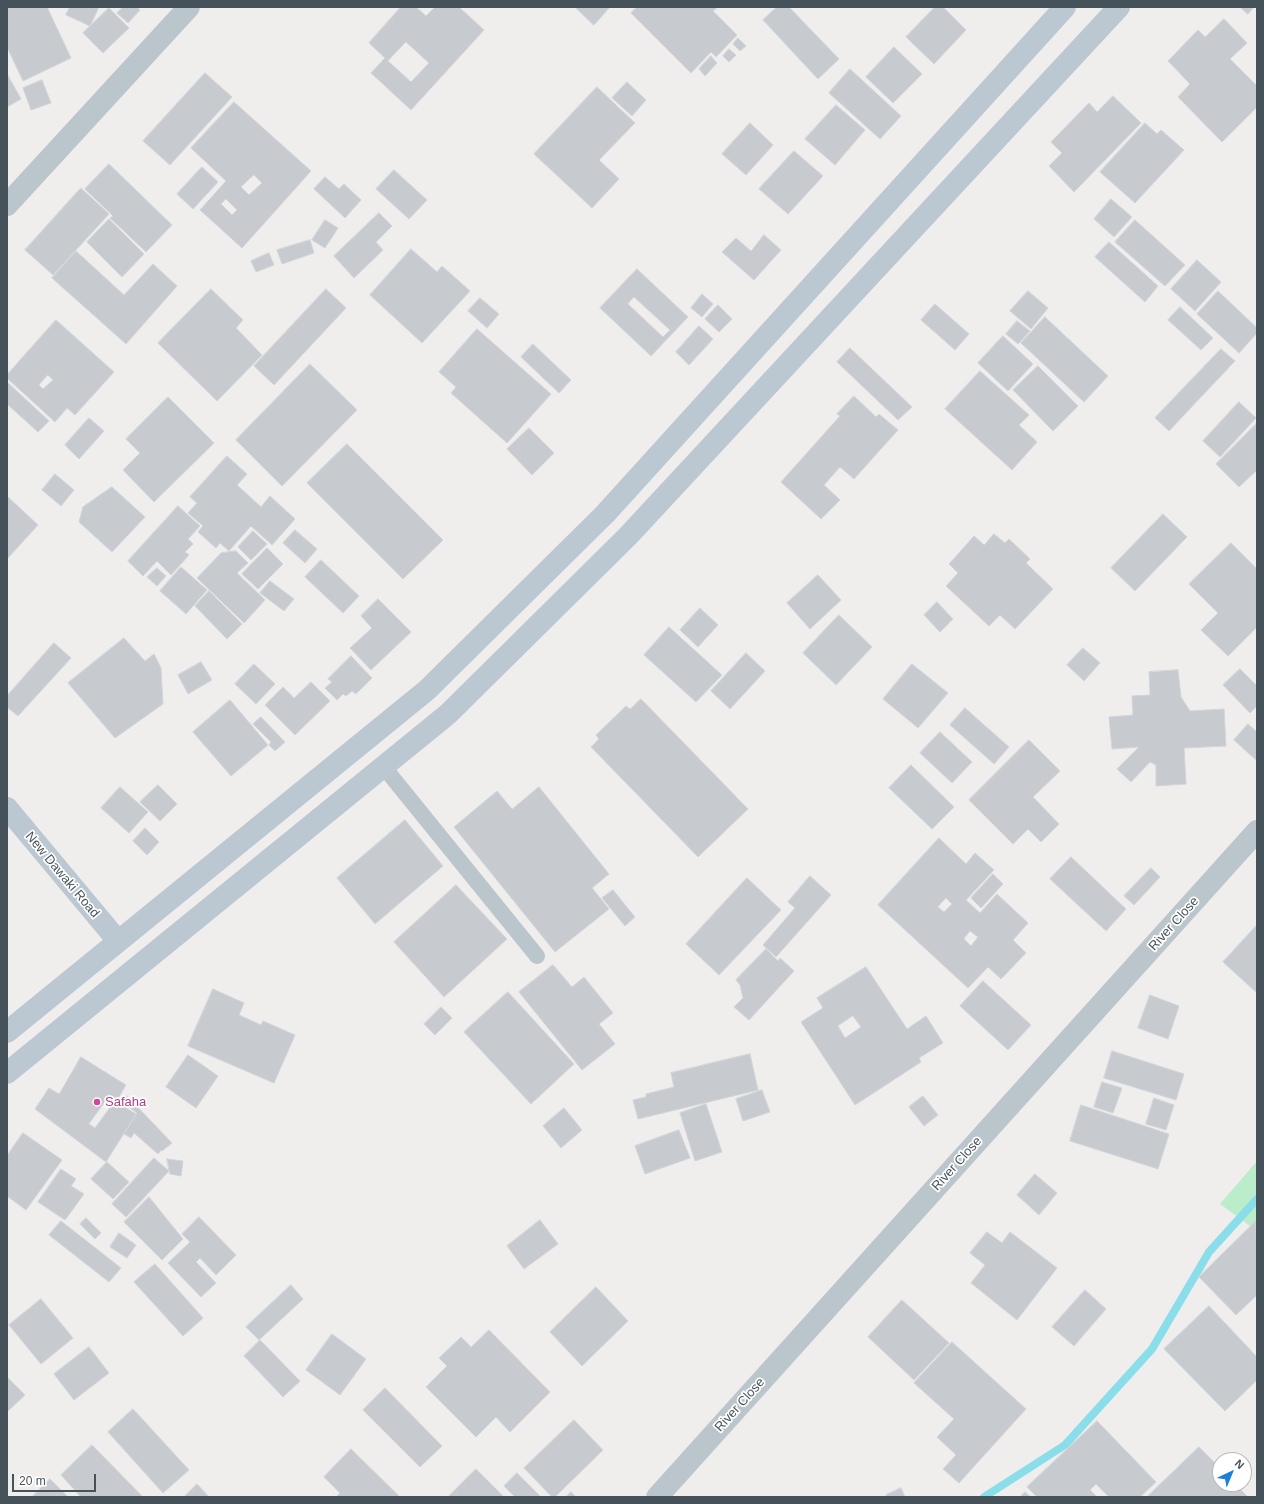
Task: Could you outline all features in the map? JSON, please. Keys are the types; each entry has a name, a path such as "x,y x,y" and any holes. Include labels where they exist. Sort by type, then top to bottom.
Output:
{"street":[{"path":"7,205 189,7"},
{"path":"7,1032 427,690 605,514 1065,7"},
{"path":"7,1073 448,714 628,536 1119,7"},
{"name":"New Dawaki Road","path":"7,808 118,941"},
{"name":"River Close","path":"657,1497 1257,831"}],"lane":[{"path":"383,766 537,956"}],"green space":[{"path":"1257,1161 1257,1231 1220,1204"}],"building":[{"path":"7,7 47,7 71,58 23,81 7,47"},
{"path":"70,7 99,7 90,26 66,15"},
{"path":"123,7 137,7 140,10 128,23 117,13"},
{"path":"401,7 416,7 426,16 435,7 459,7 484,30 411,110 371,73 385,58 369,43","holes":["406,42 429,63 411,82 388,61"]},
{"path":"575,7 610,7 594,25"},
{"path":"637,7 718,7 713,11 737,35 716,57 711,52 691,73 631,13"},
{"path":"777,7 789,7 839,59 818,79 763,20"},
{"path":"935,7 943,7 966,30 934,64 906,37"},
{"path":"1240,7 1254,7 1248,14"},
{"path":"109,8 129,28 103,53 83,33"},
{"path":"1224,19 1247,43 1230,59 1257,86 1257,107 1222,142 1178,97 1190,84 1168,61 1198,30 1205,37"},
{"path":"738,38 746,46 740,51 733,44"},
{"path":"894,47 922,74 893,103 866,77"},
{"path":"729,49 736,55 729,62 723,56"},
{"path":"711,56 717,63 705,76 699,69"},
{"path":"850,69 901,116 880,139 829,93"},
{"path":"205,73 232,97 170,165 143,141"},
{"path":"7,74 21,99 7,107"},
{"path":"42,80 51,103 31,110 23,88"},
{"path":"627,82 646,100 632,116 612,98"},
{"path":"597,87 635,123 599,160 619,179 592,208 534,154"},
{"path":"1113,96 1141,123 1074,192 1049,166 1062,153 1051,142 1089,103 1097,112"},
{"path":"234,102 311,171 242,248 200,210 226,181 191,148","holes":["254,175 262,183 249,195 241,187","226,199 237,210 232,215 221,204"]},
{"path":"836,105 865,130 835,165 805,139"},
{"path":"750,123 773,145 746,175 722,154"},
{"path":"1145,123 1157,134 1161,130 1184,150 1135,203 1100,172"},
{"path":"794,151 823,176 788,214 759,189"},
{"path":"109,164 172,225 146,252 110,218 113,216 85,189"},
{"path":"202,167 218,182 193,209 177,194"},
{"path":"394,170 427,200 409,219 376,189"},
{"path":"325,177 339,189 344,184 361,200 345,218 314,189"},
{"path":"81,188 109,214 53,275 25,250"},
{"path":"1111,199 1132,217 1114,237 1094,219"},
{"path":"379,213 392,226 376,242 383,250 354,278 334,256"},
{"path":"109,219 144,254 122,277 87,242"},
{"path":"325,220 338,228 325,248 312,240"},
{"path":"1135,220 1185,265 1165,286 1115,242"},
{"path":"764,235 781,250 754,280 722,252 736,238 751,251"},
{"path":"310,240 314,253 282,264 277,250"},
{"path":"1109,242 1158,286 1145,302 1095,257"},
{"path":"411,249 437,272 442,266 470,291 422,343 370,295"},
{"path":"76,251 124,295 153,264 177,286 126,344 52,278"},
{"path":"269,253 274,265 256,272 251,261"},
{"path":"1197,260 1221,282 1195,311 1171,289"},
{"path":"637,269 688,317 651,356 600,308","holes":["634,297 670,330 663,337 628,304"]},
{"path":"211,289 243,320 236,328 262,355 217,401 158,343"},
{"path":"326,289 346,308 274,385 254,366"},
{"path":"1028,291 1048,308 1031,329 1010,311"},
{"path":"1218,291 1257,328 1257,333 1239,353 1197,314"},
{"path":"702,294 713,304 702,317 691,308"},
{"path":"480,298 499,314 487,328 468,311"},
{"path":"935,304 969,334 955,350 921,320"},
{"path":"718,305 732,319 719,332 705,319"},
{"path":"1180,307 1213,338 1201,350 1168,320"},
{"path":"1045,317 1108,376 1084,402 1021,343"},
{"path":"56,320 114,372 75,415 67,408 55,422 7,378 7,375","holes":["48,375 53,380 43,389 39,385"]},
{"path":"1017,321 1030,331 1018,344 1006,334"},
{"path":"699,326 713,339 689,365 676,352"},
{"path":"477,329 551,394 507,443 451,393 456,387 439,372"},
{"path":"1003,336 1033,364 1008,391 978,363"},
{"path":"533,344 571,380 559,393 521,357"},
{"path":"850,348 912,407 898,420 837,362"},
{"path":"1221,349 1235,361 1169,431 1155,418"},
{"path":"310,364 357,410 282,486 236,440"},
{"path":"1038,366 1078,406 1053,431 1013,390"},
{"path":"980,371 1029,415 1019,425 1037,442 1012,470 945,409"},
{"path":"7,382 49,421 38,432 7,404"},
{"path":"854,396 876,417 879,414 898,430 854,479 840,467 824,485 840,500 821,519 781,482 840,416 837,414"},
{"path":"168,397 214,443 154,502 123,470 140,453 126,439"},
{"path":"1239,402 1256,418 1220,457 1203,441"},
{"path":"89,418 104,431 79,459 65,445"},
{"path":"1257,423 1257,470 1239,487 1216,464"},
{"path":"529,428 554,453 532,475 507,449"},
{"path":"347,444 443,540 403,579 307,483"},
{"path":"227,456 247,474 237,485 261,507 270,496 295,519 272,545 251,526 229,551 220,543 216,548 198,532 203,526 188,513 197,503 190,497"},
{"path":"55,474 74,490 61,506 42,490"},
{"path":"112,487 145,517 112,552 79,522 83,507"},
{"path":"7,496 38,525 7,559"},
{"path":"178,506 200,526 188,539 193,544 185,552 189,555 171,575 157,561 143,576 128,561"},
{"path":"1163,514 1187,537 1135,591 1111,568"},
{"path":"295,530 317,549 305,563 283,543"},
{"path":"253,531 267,544 251,560 238,547"},
{"path":"994,534 1005,543 1009,539 1030,559 1026,563 1053,589 1015,629 1000,615 989,626 946,586 958,573 949,564 974,536 984,545"},
{"path":"1231,543 1257,569 1257,627 1228,656 1201,630 1218,613 1189,584"},
{"path":"267,548 283,564 258,589 242,574"},
{"path":"236,551 248,563 237,573 265,600 244,623 197,578 221,553"},
{"path":"321,560 359,596 343,613 305,577"},
{"path":"181,567 207,590 186,614 160,591"},
{"path":"157,568 166,576 157,586 147,577"},
{"path":"818,575 841,600 810,629 787,603"},
{"path":"270,581 294,599 284,611 260,593"},
{"path":"209,591 242,624 227,639 195,606"},
{"path":"378,599 411,632 371,670 350,648 372,628 361,616"},
{"path":"937,602 953,619 940,632 924,615"},
{"path":"700,608 718,625 698,647 680,630"},
{"path":"839,615 872,647 836,685 803,653"},
{"path":"669,627 722,675 696,702 644,655"},
{"path":"124,638 145,661 154,654 161,668 163,704 115,738 68,683"},
{"path":"54,643 71,658 18,716 7,707 7,696"},
{"path":"1083,648 1100,663 1084,681 1067,665"},
{"path":"746,653 765,671 730,709 711,691"},
{"path":"351,656 372,678 356,694 352,691 346,696 343,694 337,700 325,688 332,682 328,679"},
{"path":"201,662 212,680 188,694 178,675"},
{"path":"254,664 275,684 256,704 235,684"},
{"path":"912,664 948,693 918,728 883,699"},
{"path":"1240,669 1257,686 1257,706 1250,713 1223,685"},
{"path":"1178,670 1181,697 1190,711 1224,709 1226,746 1184,748 1186,784 1156,786 1156,765 1150,762 1131,782 1117,769 1139,747 1112,749 1109,717 1133,715 1132,696 1150,695 1149,672"},
{"path":"311,682 330,701 295,735 265,705 283,687 294,698"},
{"path":"641,699 748,809 698,857 591,747 599,739 596,735 626,706 630,709"},
{"path":"230,700 268,745 231,776 193,732"},
{"path":"965,708 1009,747 994,764 950,725"},
{"path":"261,717 285,742 275,751 269,745 271,742 253,724"},
{"path":"1248,724 1257,732 1256,760 1234,740"},
{"path":"940,732 972,762 952,783 920,753"},
{"path":"1029,740 1060,771 1033,797 1059,824 1041,842 1028,829 1013,844 969,800"},
{"path":"911,765 954,807 932,829 889,788"},
{"path":"158,785 177,804 160,821 140,802"},
{"path":"120,787 148,812 129,833 101,808"},
{"path":"539,787 609,874 592,888 609,909 555,952 454,827 497,791 512,809"},
{"path":"405,820 443,866 375,924 337,878"},
{"path":"145,828 159,842 147,855 133,841"},
{"path":"939,838 966,864 975,853 994,870 966,900 980,913 997,894 1028,923 1013,940 1026,953 1001,979 988,967 968,988 878,905","holes":["946,898 952,904 944,912 938,907","970,931 978,937 971,946 964,939"]},
{"path":"1071,857 1126,909 1106,931 1050,879"},
{"path":"1151,868 1160,877 1134,905 1124,896"},
{"path":"993,874 1003,884 981,908 971,898"},
{"path":"810,876 831,895 776,957 763,945 795,908 788,902"},
{"path":"747,878 781,910 719,975 686,944"},
{"path":"456,885 507,939 444,997 394,942"},
{"path":"613,890 635,917 625,926 602,898"},
{"path":"1257,925 1257,993 1223,962"},
{"path":"766,949 778,961 780,958 794,971 749,1020 734,1007 743,998 740,985 736,980"},
{"path":"553,965 572,987 584,977 613,1013 599,1024 615,1044 582,1070 519,992"},
{"path":"866,967 907,1029 926,1016 943,1043 919,1058 921,1062 855,1105 801,1022 823,1008 817,998","holes":["853,1016 861,1027 845,1038 838,1026"]},
{"path":"983,981 1031,1025 1008,1050 960,1006"},
{"path":"213,989 244,1003 239,1015 261,1025 263,1021 295,1035 274,1083 188,1046"},
{"path":"508,992 574,1064 531,1104 464,1032"},
{"path":"1150,995 1179,1006 1168,1039 1138,1028"},
{"path":"441,1007 452,1018 435,1035 424,1024"},
{"path":"1112,1051 1184,1074 1176,1100 1104,1078"},
{"path":"750,1054 758,1090 638,1119 633,1100 646,1097 646,1094 674,1087 671,1073"},
{"path":"188,1055 218,1076 196,1108 166,1087"},
{"path":"81,1057 126,1085 116,1102 136,1114 106,1162 35,1109 49,1088 59,1094","holes":["105,1102 111,1106 95,1128 89,1124"]},
{"path":"1102,1082 1122,1088 1113,1113 1094,1107"},
{"path":"762,1090 770,1112 743,1121 736,1099"},
{"path":"127,1096 172,1143 162,1151 161,1150 158,1154 134,1133 131,1138 124,1134 137,1113 121,1101"},
{"path":"923,1096 938,1115 924,1126 909,1107"},
{"path":"1154,1098 1174,1105 1166,1130 1146,1124"},
{"path":"706,1104 722,1152 695,1161 680,1113"},
{"path":"1081,1105 1169,1134 1158,1169 1070,1141"},
{"path":"564,1108 582,1130 561,1148 543,1126"},
{"path":"679,1130 690,1158 645,1174 635,1146"},
{"path":"23,1133 62,1160 26,1210 7,1196 7,1156"},
{"path":"154,1158 169,1171 126,1217 112,1204"},
{"path":"167,1159 183,1161 181,1176 170,1174"},
{"path":"107,1162 129,1182 113,1199 91,1179"},
{"path":"61,1169 76,1179 71,1186 84,1194 65,1220 38,1202"},
{"path":"1035,1174 1057,1193 1039,1215 1017,1195"},
{"path":"149,1197 183,1239 162,1260 124,1222"},
{"path":"199,1217 236,1255 216,1275 200,1258 196,1262 216,1283 201,1297 168,1263 190,1242 182,1234"},
{"path":"86,1218 101,1233 95,1239 80,1224"},
{"path":"540,1220 558,1244 524,1269 507,1246"},
{"path":"61,1221 121,1268 109,1282 49,1235"},
{"path":"1256,1221 1257,1295 1236,1315 1199,1277"},
{"path":"987,1232 1002,1243 1010,1232 1057,1268 1017,1320 971,1283 985,1265 970,1253"},
{"path":"119,1233 136,1245 127,1258 110,1247"},
{"path":"155,1264 203,1318 183,1336 134,1282"},
{"path":"291,1285 303,1299 259,1340 246,1327"},
{"path":"596,1287 628,1321 582,1366 550,1332"},
{"path":"1085,1290 1106,1309 1074,1346 1052,1327"},
{"path":"41,1299 73,1338 41,1364 9,1325"},
{"path":"902,1300 949,1343 914,1380 868,1337"},
{"path":"1209,1306 1257,1357 1257,1380 1225,1411 1164,1349"},
{"path":"489,1330 550,1392 510,1432 496,1417 476,1437 426,1387 447,1366 439,1358 461,1337 471,1347"},
{"path":"332,1334 366,1359 340,1395 306,1370"},
{"path":"260,1340 300,1381 283,1397 244,1356"},
{"path":"952,1342 1026,1409 959,1483 943,1469 956,1455 937,1437 954,1419 914,1383"},
{"path":"89,1347 109,1373 74,1400 54,1374"},
{"path":"7,1377 25,1395 7,1412"},
{"path":"385,1388 442,1446 420,1467 363,1410"},
{"path":"133,1409 189,1470 163,1493 108,1432"},
{"path":"574,1420 603,1450 555,1497 552,1497 524,1468"},
{"path":"1097,1421 1156,1482 1140,1497 1109,1497 1096,1484 1090,1490 1097,1497 1037,1497 1027,1487"},
{"path":"92,1445 143,1497 81,1497 61,1475"},
{"path":"1199,1447 1212,1460 1212,1492 1243,1492 1248,1497 1148,1497"},
{"path":"351,1449 400,1497 336,1497 340,1493 324,1477"},
{"path":"476,1469 504,1497 448,1497"},
{"path":"517,1473 541,1497 515,1497 504,1486"},
{"path":"50,1479 68,1497 32,1497"},
{"path":"197,1484 209,1497 184,1497"},
{"path":"901,1488 905,1497 887,1497 886,1495"},
{"path":"571,1492 576,1497 566,1497"},
{"path":"1025,1492 1031,1497 1020,1497"}],"waterway":[{"path":"984,1497 1065,1445 1152,1349 1209,1252 1257,1199"}],"place":[{"name":"Safaha","path":"97,1102"}]}
